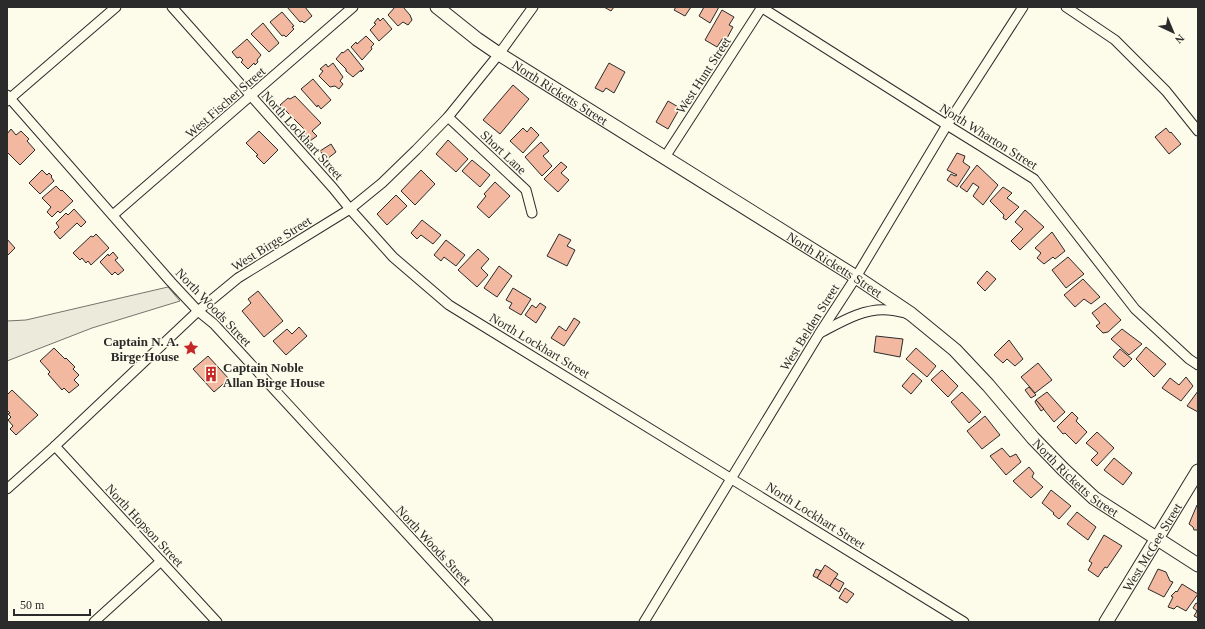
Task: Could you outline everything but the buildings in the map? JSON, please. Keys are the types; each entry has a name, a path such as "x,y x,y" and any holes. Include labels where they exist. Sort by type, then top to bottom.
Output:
{"street":[{"path":"8,98 116,7"},
{"name":"North Lockhart Street","path":"172,7 334,188 350,209 393,257 449,305 964,622"},
{"name":"West Fischer Street","path":"113,215 353,7"},
{"name":"North Ricketts Street","path":"437,7 477,39 499,54 856,277 911,314 960,355 988,385 1033,438 1094,498 1198,565"},
{"name":"West Birge Street","path":"7,489 55,446 198,311 238,278 350,209 382,183 448,117 499,54 533,7"},
{"name":"North Wharton Street","path":"762,7 1034,179 1135,309 1189,359 1198,365"},
{"name":"West Hunt Street","path":"665,157 762,7"},
{"name":"West Belden Street","path":"644,622 819,334 856,277 947,125 1023,7"},
{"path":"1066,7 1115,40 1166,91 1198,131"},
{"name":"North Woods Street","path":"8,98 198,311 219,330 488,622"},
{"name":"Short Lane","path":"448,117 526,190 532,213"},
{"path":"819,334 848,318 866,312 886,309 911,314"},
{"name":"North Hopson Street","path":"55,446 217,622"},
{"name":"West McGee Street","path":"1106,622 1198,471"},
{"path":"94,622 161,561"}],"shaded area":[{"path":"168,287 180,301 92,328 7,361 7,321 26,320"}],"place":[{"name":"Captain N. A. Birge House","path":"191,348"},
{"name":"Captain Noble Allan Birge House","path":"211,374"}]}
